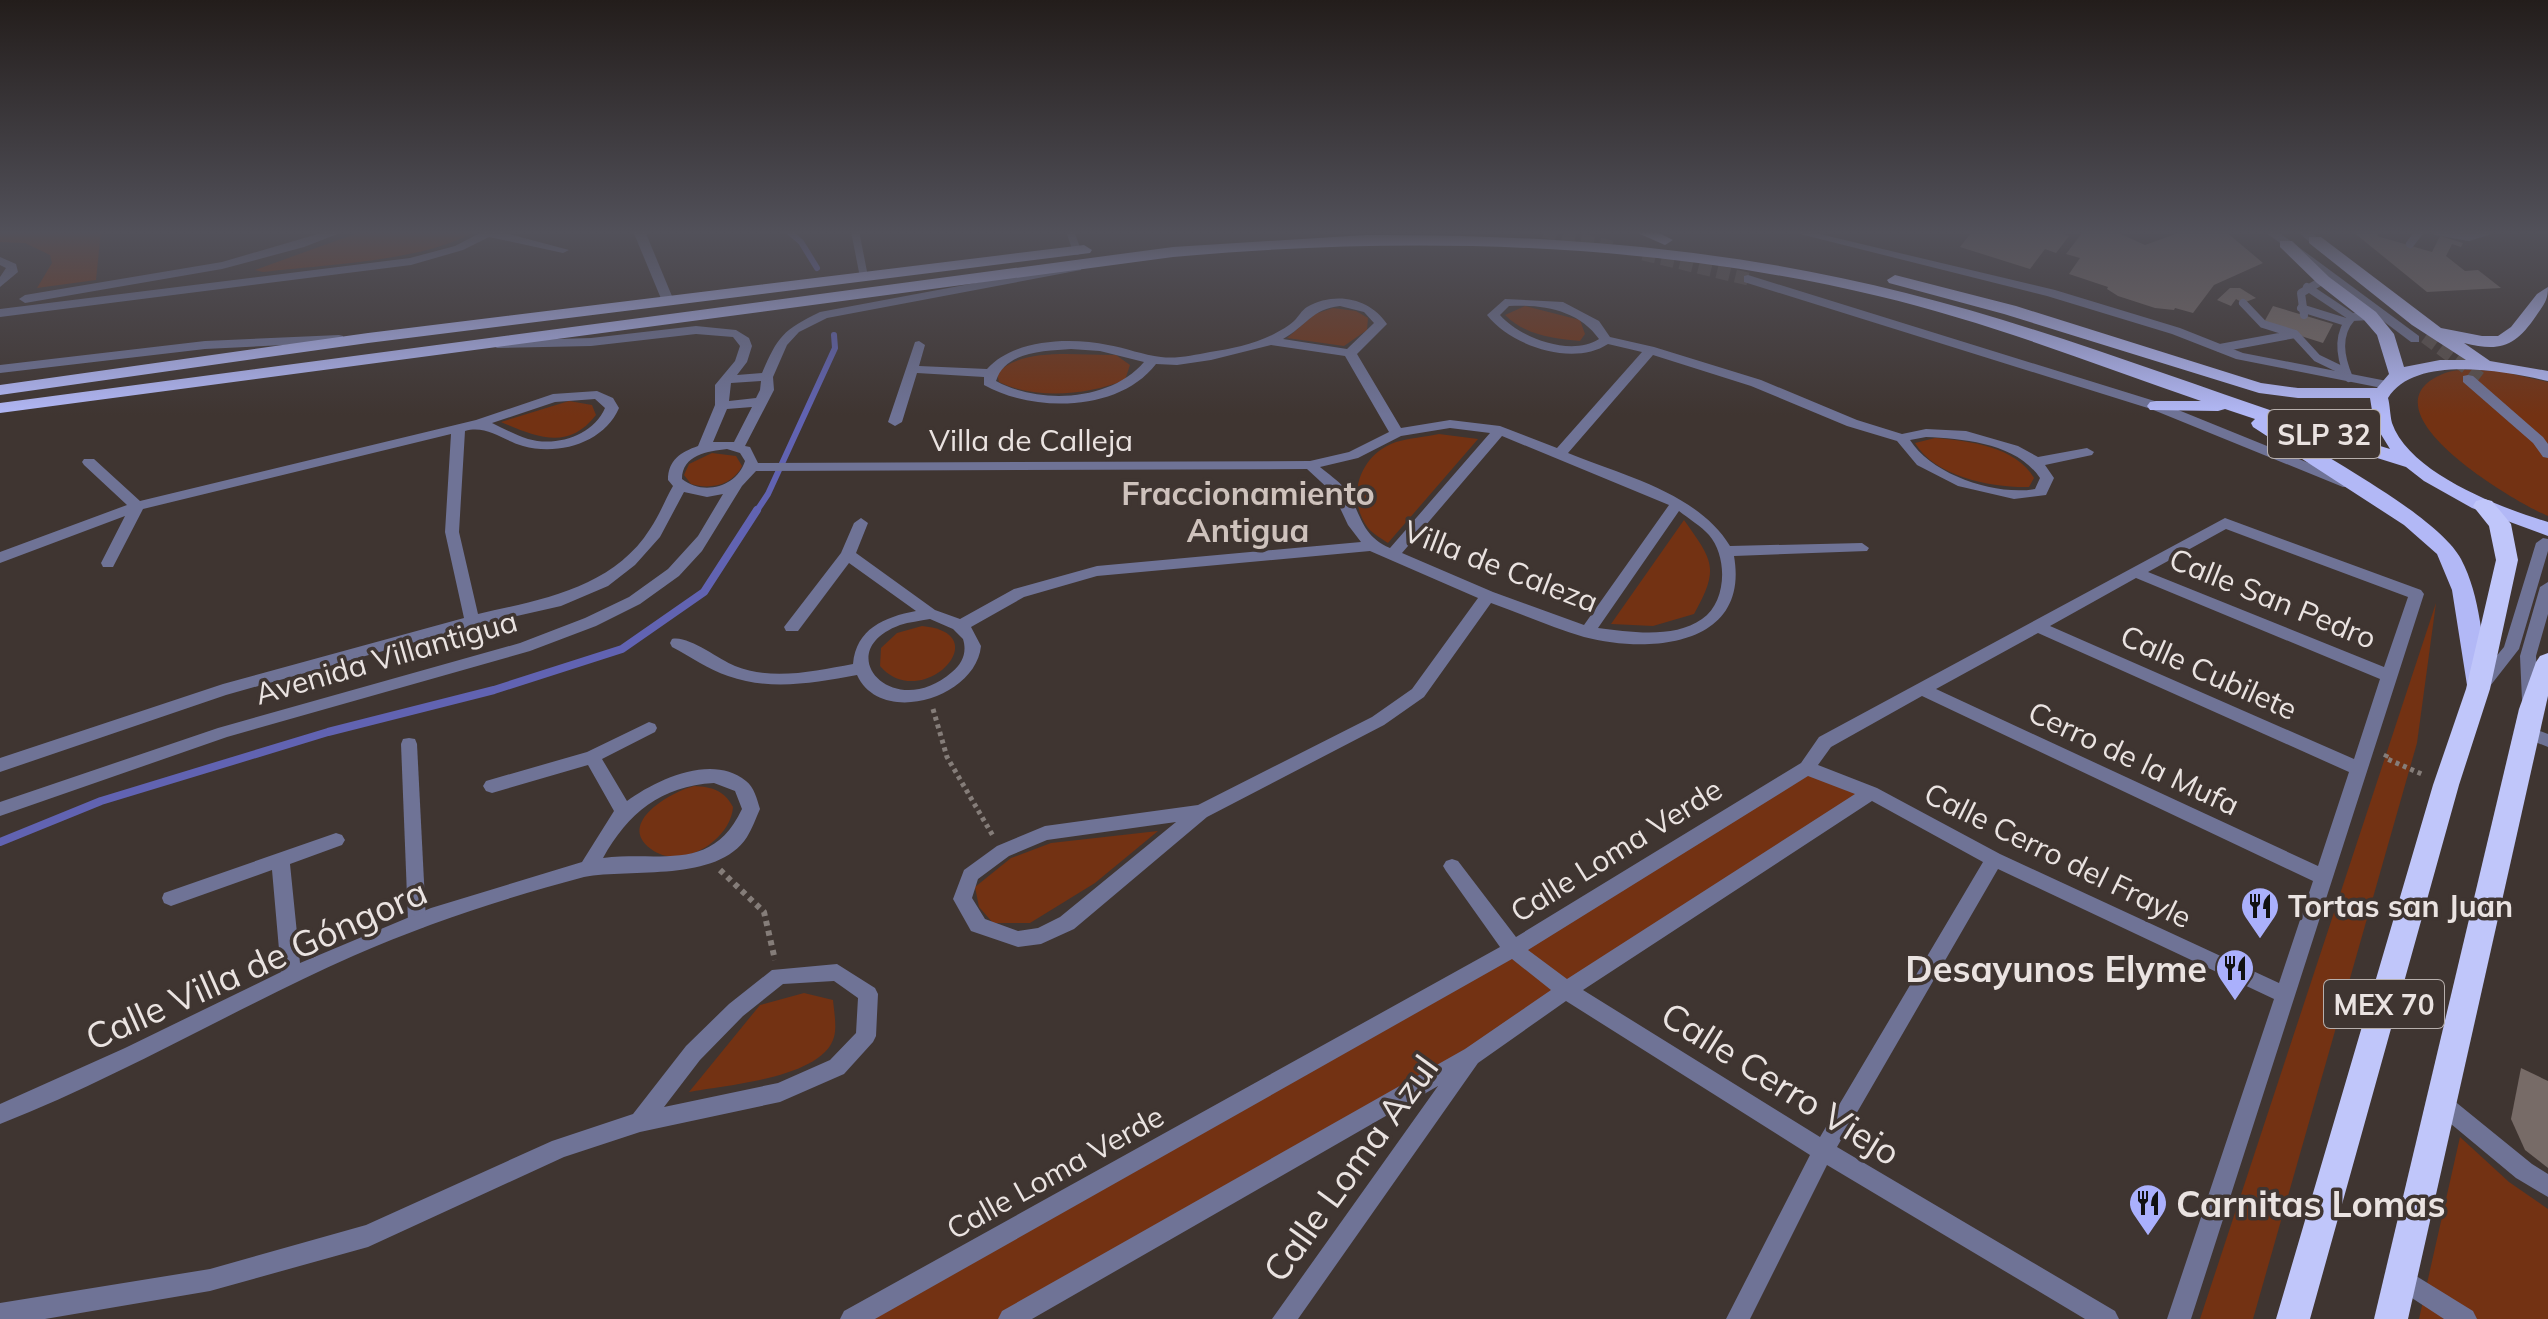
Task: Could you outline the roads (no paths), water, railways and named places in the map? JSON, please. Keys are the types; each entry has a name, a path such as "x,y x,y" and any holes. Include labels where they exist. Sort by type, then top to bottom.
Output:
{"highway":[{"path":"0,390 368,338 737,293"},
{"name":"SLP 32","path":"0,408 879,293"},
{"name":"SLP 32","path":"1885,293 2060,343 2233,405 2415,463"},
{"name":"SLP 32","path":"1945,293 2259,388 2298,393 2389,385"},
{"path":"2331,293 2370,316 2385,334 2389,385 2378,408 2383,425 2395,444 2445,486 2545,536"},
{"path":"2374,293 2419,332 2483,372 2548,356"},
{"path":"2419,332 2468,339 2505,339 2516,333 2530,308 2547,293"},
{"path":"2389,385 2421,367 2451,363 2483,372 2548,376"},
{"path":"2156,406 2233,405 2376,495 2433,538 2451,559 2461,589 2478,689"},
{"name":"MEX 70","path":"2293,1319 2446,785 2478,689 2507,560 2500,524 2484,506"},
{"name":"MEX 70","path":"2391,1319 2440,1102 2535,728 2547,665"}],"street":[{"path":"0,303 64,293"},
{"path":"0,313 165,293"},
{"path":"665,293 668,301"},
{"path":"738,447 767,390 767,377 781,344 795,329 824,315 951,293"},
{"path":"1792,293 2156,406 2376,495"},
{"path":"2049,293 2220,348 2300,370 2347,375 2389,385"},
{"path":"2359,293 2419,332"},
{"path":"2371,293 2419,332"},
{"path":"1151,362 1130,383 1115,391 1087,396 1020,396 998,390 989,382 989,373 996,364 1011,355 1063,346 1097,346 1127,352 1151,362 1178,361 1269,341 1297,325 1309,311 1334,302 1349,302 1366,308 1376,315 1381,324 1350,353"},
{"path":"1606,340 1601,345 1578,350 1537,343 1509,332 1493,315 1505,303 1563,306 1595,324 1606,340 1650,350 1756,383 1852,423 1902,438 1926,433 1966,435 2013,449 2036,462 2047,478 2041,492 2028,496 2004,494 1945,474 1922,462 1902,438"},
{"path":"483,345 591,342 696,330 727,332 741,337 746,346 741,362 720,391 722,405 704,448 738,447 750,455 759,467"},
{"path":"0,369 205,345 368,338"},
{"path":"1269,341 1350,353"},
{"path":"895,422 919,345"},
{"path":"1559,454 1650,350"},
{"path":"1350,353 1397,433"},
{"path":"911,369 989,373"},
{"path":"2483,372 2548,436"},
{"path":"2483,372 2548,454"},
{"path":"727,379 767,377"},
{"path":"0,558 137,506 480,423 517,408 577,394 597,395 608,401 612,408 610,417 601,428 578,440 555,443 529,444 480,423"},
{"path":"722,405 760,402"},
{"path":"1310,465 1353,455 1397,433 1450,424 1500,430 1678,503 1714,531 1726,551 1862,548"},
{"path":"458,428 452,532 472,621"},
{"path":"1391,556 1500,430"},
{"name":"Avenida Villantigua","path":"0,765 223,690 472,621 556,602 603,582 630,561 655,534 680,486 675,480 676,466 704,448"},
{"path":"2036,462 2087,452"},
{"path":"89,462 137,506"},
{"name":"Villa de Caleza","path":"1310,465 1339,491 1355,525 1372,546 1488,596 1587,632 1637,638 1676,635 1708,623 1725,602 1730,575 1726,551"},
{"name":"Villa de Calleja","path":"759,467 1310,465"},
{"name":"Avenida Villantigua","path":"0,809 224,732 524,647 572,630 623,607 663,581 688,559 707,535 736,484 759,467"},
{"path":"680,486 705,492 736,484"},
{"path":"1587,632 1678,503"},
{"path":"108,563 137,506"},
{"path":"792,627 848,555 861,523"},
{"name":"Calle Loma Verde","path":"852,1319 1513,949 1807,768 1825,742 2225,523 2416,594 2389,676"},
{"path":"2478,689 2511,649 2545,536"},
{"path":"961,625 1019,593 1097,571 1372,546"},
{"path":"848,555 930,614"},
{"name":"Calle San Pedro","path":"2135,572 2389,676"},
{"path":"2535,728 2528,656 2548,587"},
{"path":"1201,812 1045,833 1003,851 970,875 962,899 978,925 1018,939 1041,936 1067,923 1201,812 1378,721 1418,693 1488,596"},
{"path":"930,614 948,617 961,625 970,635 974,647 971,660 963,672 949,683 928,692 895,695 878,690 866,681 859,669 859,656 865,642 876,630 902,618 930,614"},
{"name":"Calle Cubilete","path":"2037,626 2358,768"},
{"path":"678,643 734,672 767,679 809,678 859,669"},
{"path":"2179,1319 2389,676"},
{"name":"Cerro de la Mufa","path":"1921,689 2323,877"},
{"path":"492,786 592,757 649,728"},
{"path":"409,744 417,921"},
{"path":"592,757 624,812"},
{"name":"Calle Cerro del Frayle","path":"1807,768 1871,793 1994,859 2284,995"},
{"name":"Calle Villa de Góngora","path":"0,1114 134,1054 291,974 417,921 588,868 672,864 707,858 731,845 746,828 751,809 742,787 717,774 683,782 649,796 624,812 588,868"},
{"path":"1010,1319 1472,1056 1566,990 1871,793"},
{"path":"171,898 336,840"},
{"path":"280,859 291,974"},
{"path":"1738,1319 1823,1151 1994,859"},
{"name":"Calle Cerro Viejo","path":"1452,866 1513,949 1566,990 1823,1151 2107,1319"},
{"path":"0,1315 210,1280 368,1236 560,1148 640,1122 780,1092 837,1067 866,1036 868,994 837,972 779,976 736,1010 693,1053 640,1122"},
{"name":"Calle Loma Azul","path":"1284,1319 1472,1056"},
{"path":"2440,1102 2524,1171 2548,1186"},
{"path":"2400,1277 2465,1319"}],"lane":[{"path":"2302,293 2302,312 2349,320 2370,316"},
{"path":"2324,293 2349,320"},
{"path":"2243,303 2263,324 2295,334 2306,353 2347,375"},
{"path":"2347,375 2341,359 2343,327 2349,320"},
{"path":"2220,348 2295,334"}],"waterway":[{"path":"756,512 768,494 835,348 834,335"},
{"path":"0,842 101,801 328,732 494,690 622,649 704,592 757,510"}],"tunnel":[{"path":"2425,337 2480,378"}],"place":[{"name":"Tortas san Juan","path":"2260,940"},
{"name":"Desayunos Elyme","path":"2235,1002"},
{"name":"Carnitas Lomas","path":"2148,1237"}],"district":[{"name":"Fraccionamiento Antigua","path":"1248,512"}]}
